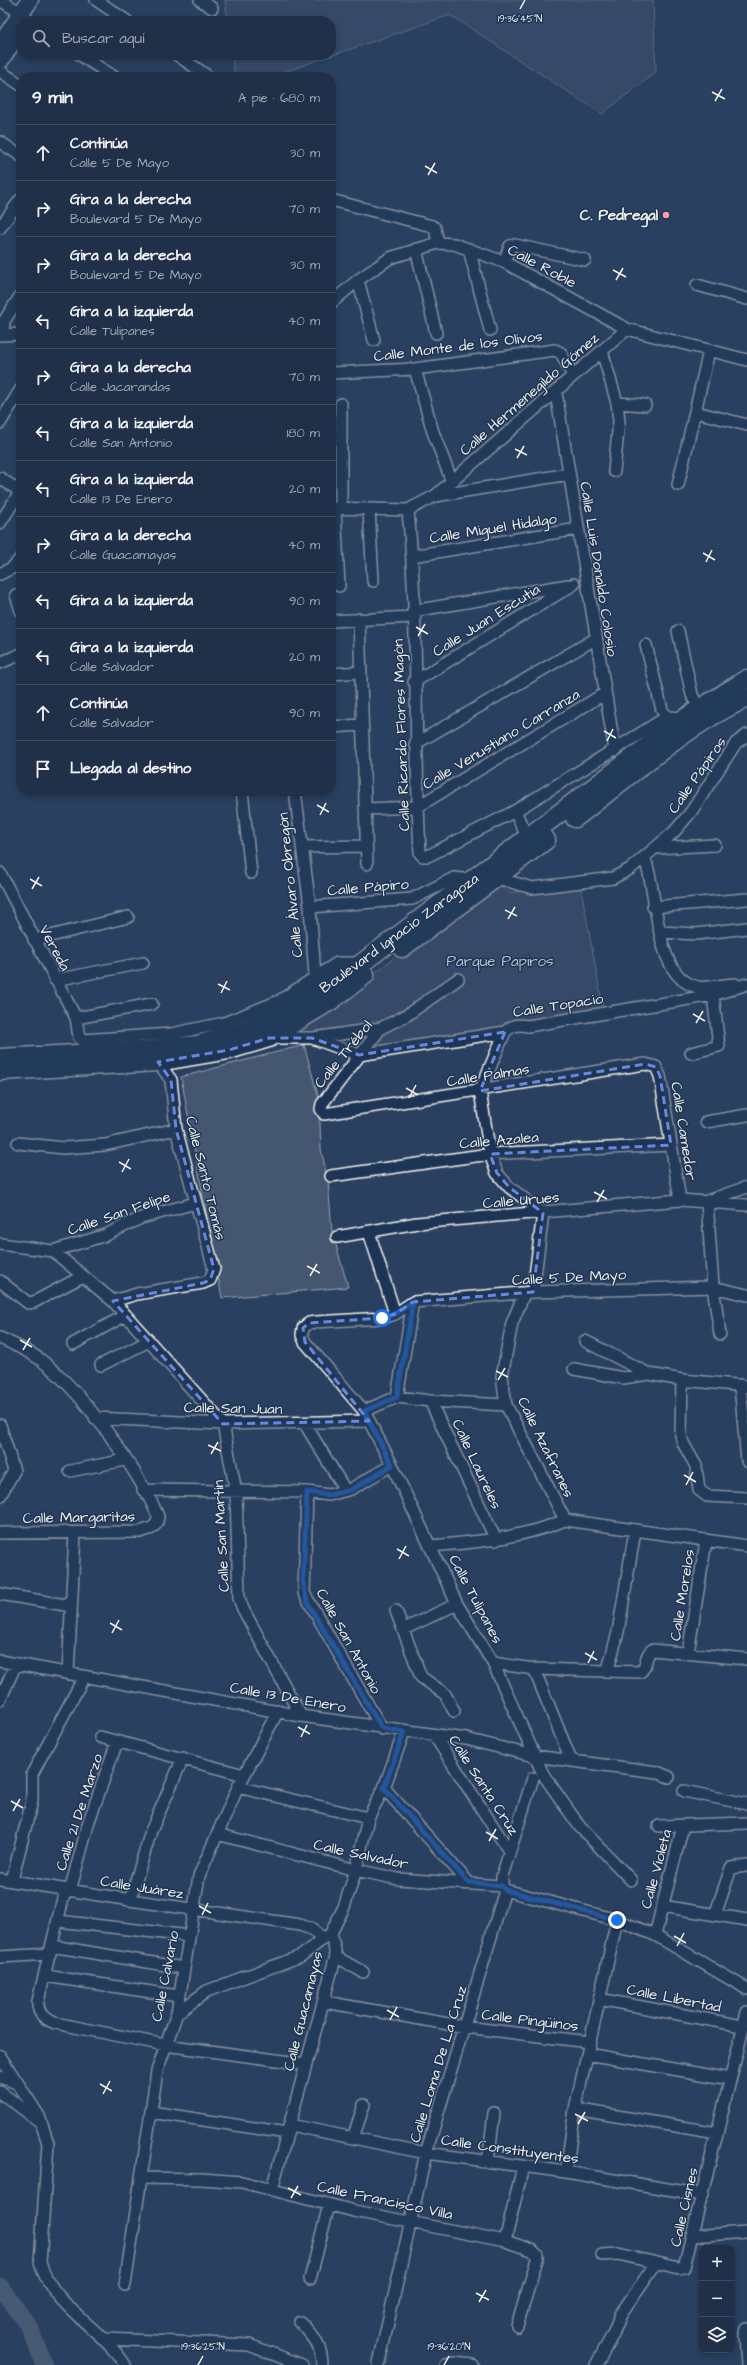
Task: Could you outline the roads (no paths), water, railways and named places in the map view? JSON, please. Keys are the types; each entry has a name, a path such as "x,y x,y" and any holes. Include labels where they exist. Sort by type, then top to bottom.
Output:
{"main road":[{"name":"Boulevard Ignacio Zaragoza","path":"0,1058 151,1050 196,1045 220,1039 290,1010 362,963 471,880 528,839 692,713 747,679"},
{"name":"Boulevard Ignacio Zaragoza","path":"0,1071 158,1062 229,1050 269,1038 332,1000 497,878 699,724 727,706 747,698"}],"street":[{"path":"0,0 24,16"},
{"path":"27,16 40,0"},
{"path":"96,0 120,16"},
{"path":"200,0 212,8"},
{"path":"0,45 16,28"},
{"path":"0,61 16,34"},
{"path":"88,60 106,72"},
{"path":"184,60 202,72"},
{"path":"0,71 16,82"},
{"path":"0,142 16,153"},
{"path":"336,201 432,226 435,228 438,242"},
{"path":"0,228 16,206"},
{"name":"Calle Roble","path":"336,299 358,280 390,258 438,242 454,244 504,262 627,329 747,360"},
{"path":"504,262 507,250 515,245 585,260"},
{"path":"416,249 436,333"},
{"path":"469,249 490,330"},
{"path":"358,280 374,340"},
{"path":"697,285 747,298"},
{"path":"16,303 4,321 2,335 16,334"},
{"name":"Calle Hermenegildo Gómez","path":"336,509 408,510 436,496 627,329"},
{"name":"Calle Monte de los Olivos","path":"336,373 415,369 554,350 561,353 573,376"},
{"path":"602,351 617,403 619,421 614,471"},
{"path":"678,485 709,351"},
{"name":"Calle Hermenegildo Gómez","path":"415,369 433,432 452,482"},
{"name":"Calle Luis Donaldo Colosio","path":"556,392 604,694 615,751"},
{"path":"0,423 16,397"},
{"path":"617,403 645,405"},
{"path":"339,586 336,509 341,404"},
{"path":"696,412 747,425"},
{"path":"436,496 569,474"},
{"path":"0,478 16,489"},
{"path":"0,523 16,499"},
{"path":"369,509 373,581"},
{"name":"Calle Ricardo Flores Magón","path":"408,510 412,556 415,744 420,853 423,856 428,856 515,811 615,751 667,717"},
{"name":"Calle Miguel Hidalgo","path":"412,556 578,529"},
{"path":"0,574 12,568 16,564"},
{"path":"336,621 413,614 586,582"},
{"name":"Calle Juan Escutia","path":"414,682 574,584"},
{"path":"359,619 367,864"},
{"path":"646,645 662,710 667,717 692,713 692,695 678,631"},
{"path":"415,744 595,639"},
{"path":"0,663 16,656"},
{"path":"336,674 361,672"},
{"name":"Calle Venustiano Carranza","path":"365,809 418,807 604,694"},
{"path":"336,727 362,725"},
{"name":"Calle Pápiros","path":"497,878 532,888 613,878 630,869 656,848 691,812 736,743 747,735"},
{"path":"243,796 251,873"},
{"name":"Calle Álvaro Obregón","path":"296,796 310,907 315,976"},
{"path":"515,811 528,839"},
{"path":"656,848 716,845"},
{"path":"302,847 366,846"},
{"path":"644,857 650,876 653,907 663,947 670,962 684,980 690,985 700,988 719,984 746,984"},
{"name":"Vereda","path":"0,873 76,1018 80,1039 171,1034 224,1023 279,1001 315,976"},
{"name":"Calle Pápiro","path":"310,907 412,899 454,878 471,880"},
{"path":"653,907 747,899"},
{"path":"34,940 128,917"},
{"path":"660,932 696,934 747,928"},
{"path":"315,976 340,962 362,963"},
{"path":"55,980 143,963"},
{"name":"Calle Trébol","path":"324,1114 321,1109 322,1104 381,1028 407,1015 458,979"},
{"name":"Calle Topacio","path":"359,1055 505,1032 511,1026 518,1024 528,1026 713,995 746,984"},
{"path":"691,1053 719,1046 713,995"},
{"path":"76,1018 152,1004"},
{"path":"269,1038 312,1038 381,1028"},
{"path":"505,1032 480,1091 490,1154 497,1172 509,1187 543,1213"},
{"path":"312,1038 359,1055"},
{"name":"Calle Santo Tomás","path":"113,1301 137,1294 210,1280 214,1269 176,1129 171,1080 158,1062"},
{"name":"Calle Palmas","path":"324,1114 480,1091 645,1064 656,1067"},
{"name":"Calle Camedor","path":"656,1067 660,1076 680,1200"},
{"path":"706,1122 747,1115"},
{"path":"18,1143 63,1148 105,1145 176,1129"},
{"name":"Calle Azalea","path":"331,1176 490,1154 671,1145"},
{"name":"Calle Urues","path":"707,1201 747,1187"},
{"name":"Calle Urues","path":"337,1237 417,1223 680,1200 747,1205"},
{"path":"707,1201 713,1287 720,1334"},
{"name":"Calle San Felipe","path":"0,1244 53,1251 106,1235 141,1218 195,1203"},
{"name":"Calle Azafranes","path":"543,1213 529,1293 512,1323 502,1376 506,1405 565,1520"},
{"path":"369,1232 395,1314"},
{"name":"Calle San Felipe","path":"53,1251 83,1276"},
{"path":"0,1281 28,1303 34,1302 83,1276 113,1301 223,1424"},
{"name":"Calle 5 De Mayo","path":"395,1314 413,1302 529,1293 713,1287 747,1295"},
{"path":"397,1397 413,1302"},
{"name":"Calle Tulipanes","path":"395,1314 382,1318 309,1323 303,1328 302,1335 305,1342 364,1411 392,1465 457,1604 493,1663 543,1774 580,1827 631,1880"},
{"path":"73,1344 126,1315"},
{"path":"0,1338 40,1359 69,1387 95,1418 125,1460 143,1490 307,1492 329,1495 344,1490 351,1490 392,1465"},
{"path":"101,1365 149,1341"},
{"path":"585,1341 649,1374 682,1380 743,1386 747,1461"},
{"path":"574,1369 623,1378 649,1374"},
{"path":"682,1380 682,1443 696,1466 699,1490 707,1496 747,1498"},
{"path":"364,1411 397,1397 430,1401 506,1405"},
{"name":"Calle Laureles","path":"430,1401 496,1540"},
{"name":"Calle San Juan","path":"95,1418 223,1424 305,1424 369,1421"},
{"name":"Calle San Martín","path":"223,1424 236,1492 239,1598 301,1716"},
{"path":"305,1424 344,1490"},
{"path":"0,1425 14,1471 0,1496"},
{"path":"70,1472 125,1460"},
{"name":"Calle Margaritas","path":"0,1533 75,1534 140,1532 152,1528 157,1523 158,1516 143,1490"},
{"name":"Calle San Antonio","path":"307,1492 304,1593 382,1728"},
{"path":"431,1546 496,1540 539,1531 565,1520 747,1546"},
{"path":"608,1669 618,1632 635,1531"},
{"path":"68,1674 75,1534"},
{"name":"Calle Morelos","path":"688,1653 706,1541"},
{"path":"0,1594 71,1606"},
{"path":"404,1629 457,1604"},
{"path":"396,1611 404,1629 421,1678 445,1694 454,1711"},
{"path":"493,1663 534,1669 608,1669 642,1671 648,1653 652,1650 747,1659"},
{"name":"Calle 13 De Enero","path":"0,1660 84,1677 301,1716 404,1732 466,1739 534,1756 657,1772 669,1777"},
{"path":"0,1700 16,1664"},
{"path":"534,1669 571,1760"},
{"path":"12,1880 32,1801 32,1774 84,1677"},
{"name":"Calle Calvario","path":"125,2285 157,2071 177,2013 178,1996 199,1876 238,1787 278,1711"},
{"name":"Calle Guacamayas","path":"272,2189 306,2064 325,2002 336,1957 327,1936 344,1907 356,1870 368,1818 384,1788 404,1732"},
{"name":"Calle Santa Cruz","path":"434,1735 509,1851"},
{"path":"100,1737 244,1775"},
{"name":"Calle 21 De Marzo","path":"117,1742 89,1821 58,1921 38,2008 42,2016 56,2024 165,2045"},
{"path":"130,1900 151,1830 183,1758"},
{"name":"Calle Loma De La Cruz","path":"379,2363 426,2153 465,2028 504,1888 509,1851 533,1778"},
{"path":"238,1787 368,1818"},
{"path":"384,1788 468,1882"},
{"path":"684,1791 747,1804"},
{"name":"Calle Violeta","path":"655,1935 683,1826 747,1823"},
{"path":"659,1826 683,1826"},
{"name":"Calle Salvador","path":"217,1834 356,1870 409,1880 468,1882 504,1888 617,1920 655,1935 747,1988"},
{"path":"715,1915 731,1868 747,1866"},
{"name":"Calle Juárez","path":"0,1879 68,1891 300,1925 327,1936"},
{"path":"662,1906 747,1920"},
{"path":"566,2172 574,2109 617,1920"},
{"path":"58,1921 189,1936"},
{"path":"177,2013 207,1991 301,1956 327,1936"},
{"path":"0,1957 51,1950 183,1968"},
{"path":"336,1957 363,1972"},
{"path":"45,1976 178,1996"},
{"name":"Calle Libertad","path":"599,1999 742,2026"},
{"name":"Calle Pingüinos","path":"325,2002 465,2028 589,2042"},
{"name":"Calle Cisnes","path":"596,2365 613,2334 622,2312 656,2263 684,2267 703,2195 742,2026 747,2012"},
{"path":"165,2045 306,2064"},
{"path":"587,2054 730,2079"},
{"path":"0,2056 43,2124 48,2143 40,2263 45,2279 70,2309 105,2339 125,2365"},
{"path":"0,2077 17,2083"},
{"path":"0,2092 43,2124"},
{"path":"353,2138 364,2105"},
{"path":"574,2109 717,2133"},
{"name":"Calle Constituyentes","path":"151,2112 353,2138 426,2153 566,2172 703,2195"},
{"path":"488,2162 494,2113"},
{"path":"505,2241 523,2167"},
{"name":"Calle Francisco Villa","path":"140,2178 201,2178 235,2181 272,2189 329,2205 505,2241 532,2250 537,2255 517,2326"},
{"path":"310,2279 329,2205"},
{"path":"692,2236 747,2232"},
{"path":"602,2255 618,2254 656,2263"},
{"path":"300,2322 317,2340 322,2355 322,2365"},
{"path":"746,2329 747,2365"},
{"path":"105,2339 250,2345 302,2365"},
{"path":"446,2365 454,2363 472,2365"}],"waterway":[{"path":"0,2286 30,2328 44,2365"}],"place":[{"name":"C. Pedregal","path":"666,215"}],"park label":[{"name":"Parque Papiros","path":"500,961"}]}
